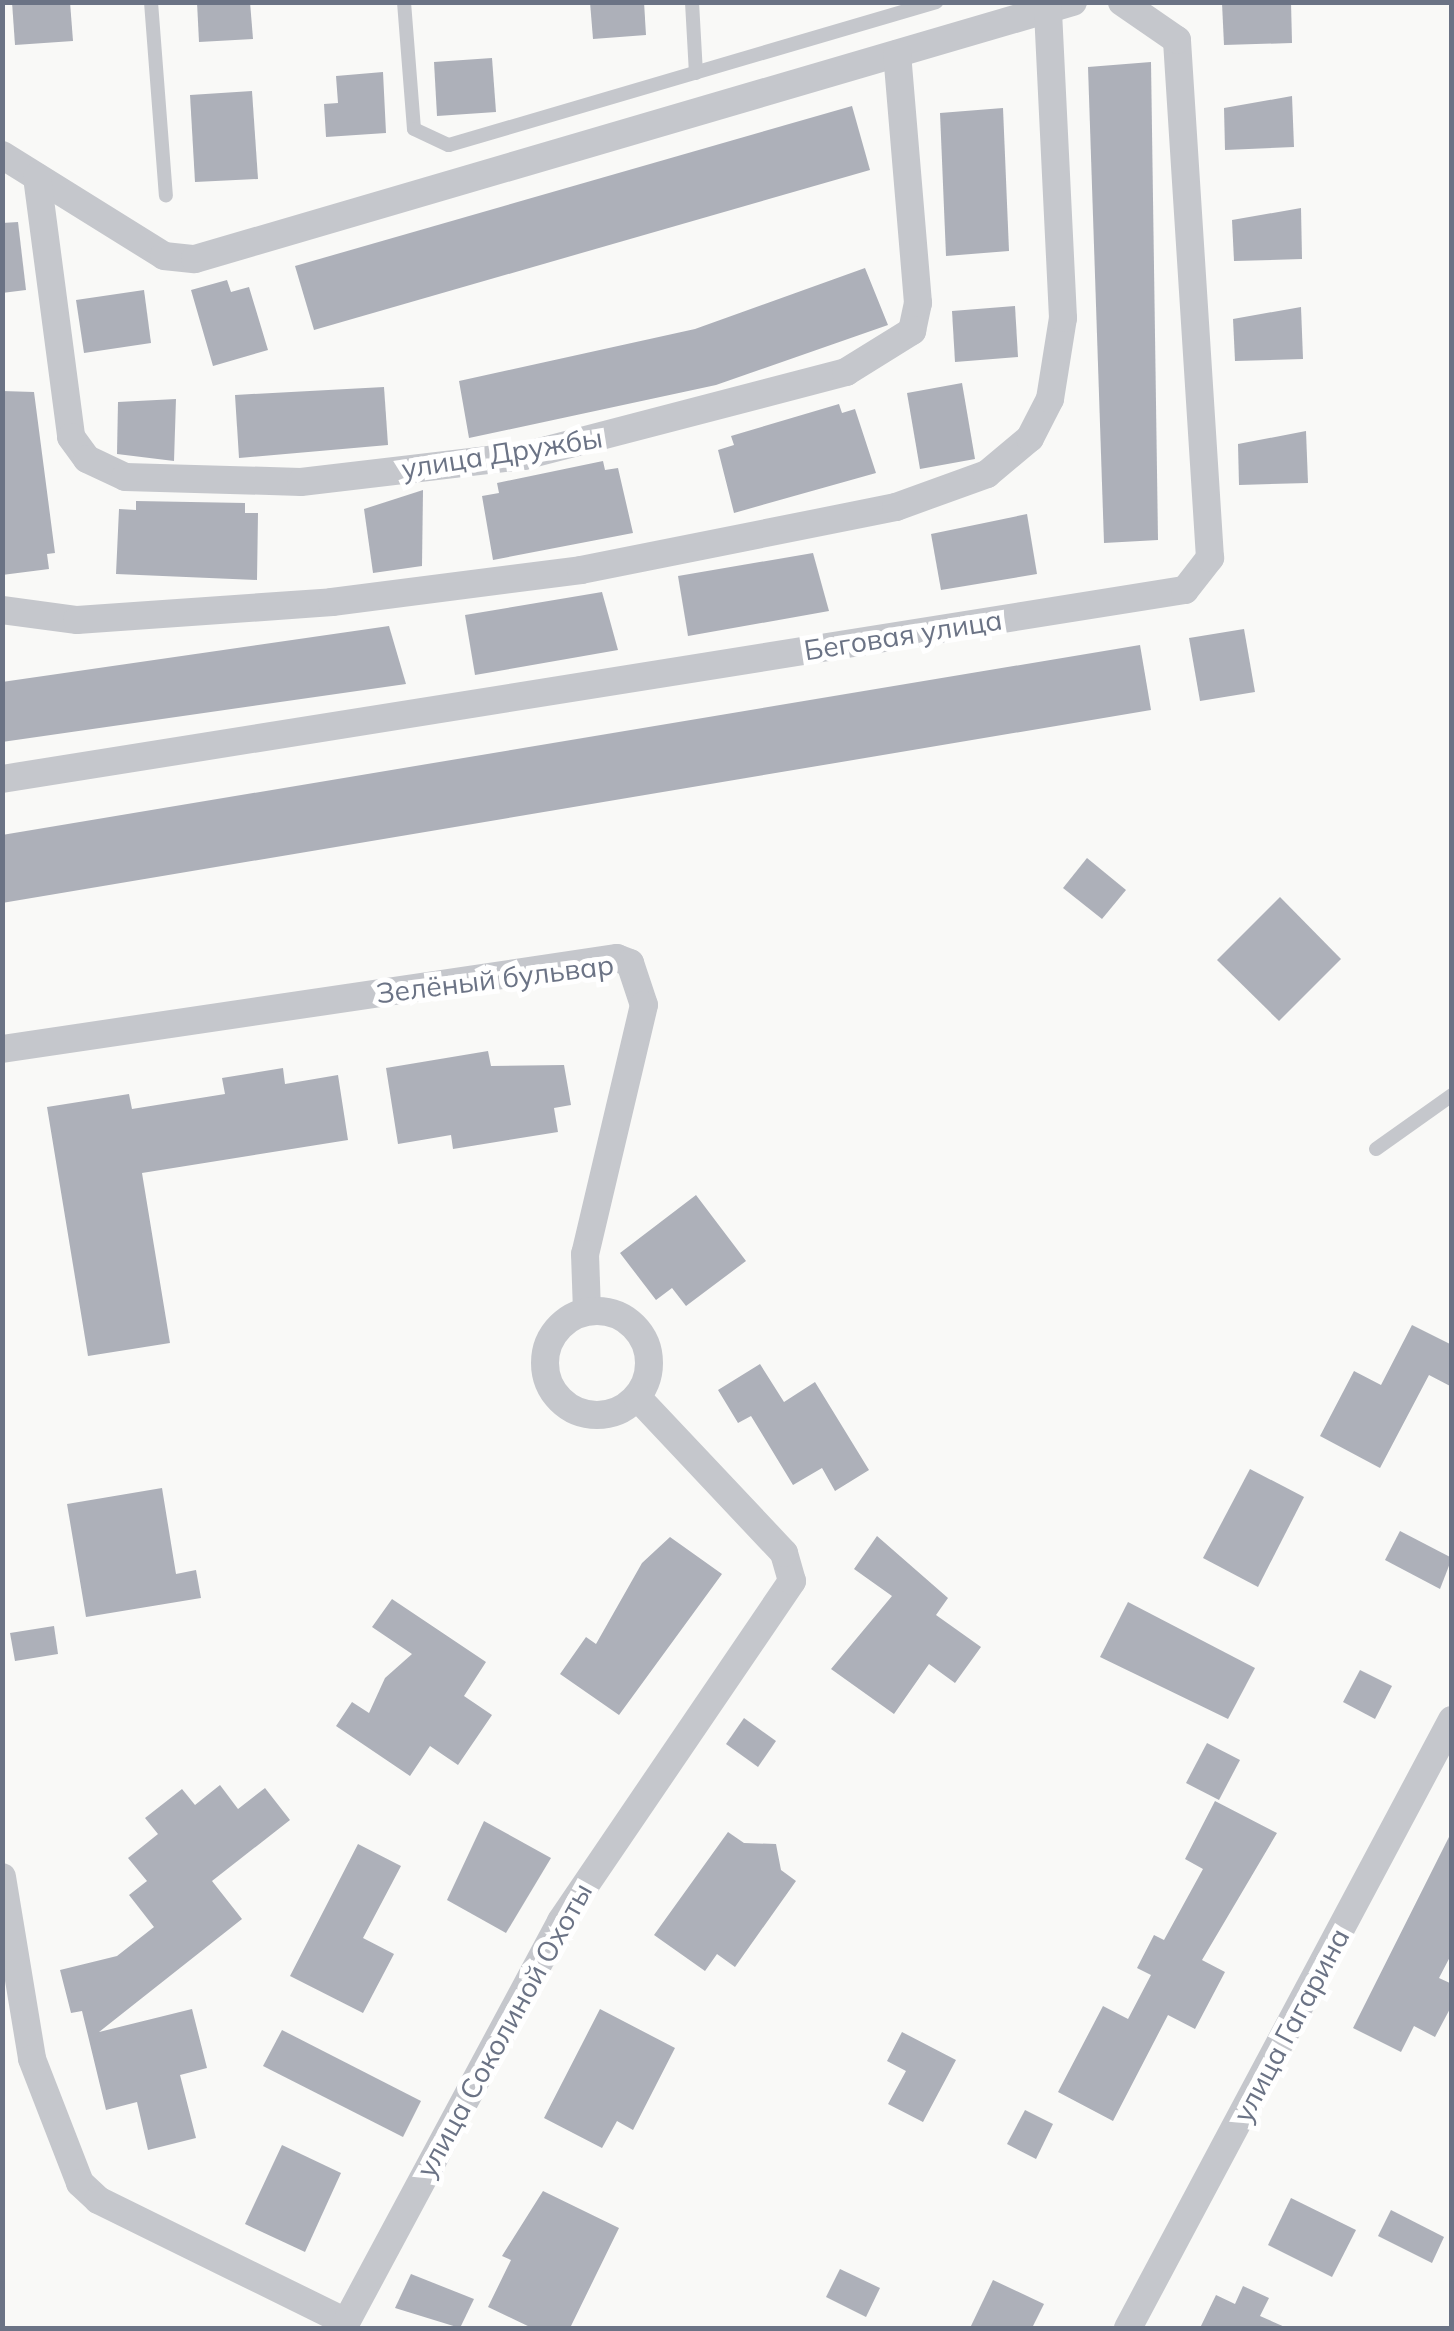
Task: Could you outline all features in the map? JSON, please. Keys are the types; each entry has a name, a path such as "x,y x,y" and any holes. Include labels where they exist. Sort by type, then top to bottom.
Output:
{"street":[{"name":"Беговая улица","path":"2,779 1185,590 1210,558 1177,40 1122,2"},
{"path":"2,155 164,256 195,260 1061,6 1062,318 1050,399 1030,438 987,474 896,507 581,570 77,620 2,610"},
{"name":"улица Дружбы","path":"38,177 71,437 87,459 125,478 301,482 524,456 846,372 912,332 918,303 897,54"},
{"name":"Зелёный бульвар","path":"2,1049 617,958 630,964 644,1005 585,1254 587,1312"},
{"path":"587,1312 618,1316 642,1336 648,1378 638,1397 598,1416 576,1412 552,1390 544,1358 551,1337 587,1312"},
{"name":"улица Соколиной Охоты","path":"344,2326 552,1937 787,1595 784,1553 638,1397"},
{"name":"улица Гагарина","path":"1128,2328 1452,1720"},
{"path":"2,1877 32,2059 80,2183 110,2207 344,2326"}],"lane":[{"path":"151,2 166,195"},
{"path":"404,2 414,129 449,145 936,2"},
{"path":"692,2 696,72"},
{"path":"1376,1149 1452,1095"}],"building":[{"path":"12,2 70,2 73,41 15,45"},
{"path":"197,2 250,2 253,39 199,42"},
{"path":"590,2 644,2 646,35 593,39"},
{"path":"1291,2 1292,43 1224,45 1222,3"},
{"path":"492,58 496,112 437,116 434,62"},
{"path":"1151,62 1158,540 1104,543 1088,67"},
{"path":"383,72 386,133 326,137 324,104 338,103 336,76"},
{"path":"252,91 258,179 195,182 190,95"},
{"path":"1292,96 1294,147 1225,150 1224,108"},
{"path":"852,106 870,170 314,330 295,266"},
{"path":"1003,108 1009,251 946,256 940,113"},
{"path":"1301,208 1302,259 1234,261 1232,220"},
{"path":"18,222 26,290 2,293 2,223"},
{"path":"865,268 888,325 716,385 469,438 459,381 695,329"},
{"path":"227,280 231,292 249,287 268,350 213,366 191,290"},
{"path":"144,290 151,343 84,353 76,300"},
{"path":"1015,306 1018,357 955,362 952,311"},
{"path":"1301,307 1303,359 1235,361 1233,319"},
{"path":"962,383 975,459 920,469 907,393"},
{"path":"384,387 388,445 239,458 235,395"},
{"path":"2,391 34,392 55,553 47,554 49,569 2,575"},
{"path":"176,399 174,461 117,454 118,402"},
{"path":"839,404 842,413 855,409 876,473 734,513 718,450 734,445 731,436"},
{"path":"1306,431 1308,483 1239,485 1238,444"},
{"path":"603,461 605,470 618,468 633,533 493,560 482,496 499,493 497,483"},
{"path":"423,490 422,566 373,573 364,509"},
{"path":"136,501 245,503 245,513 258,513 257,580 116,574 119,509 136,510"},
{"path":"1027,514 1037,574 941,590 931,534"},
{"path":"813,553 829,611 688,636 678,576"},
{"path":"602,592 618,650 475,675 465,615"},
{"path":"389,626 406,684 2,742 2,682"},
{"path":"1244,629 1255,692 1200,701 1189,638"},
{"path":"1140,645 1151,710 2,903 2,835"},
{"path":"1087,858 1126,890 1102,919 1063,888"},
{"path":"1280,897 1341,959 1279,1021 1217,960"},
{"path":"488,1051 491,1066 564,1065 571,1105 554,1108 558,1132 453,1149 451,1135 398,1144 386,1068"},
{"path":"283,1068 285,1084 338,1075 348,1140 142,1173 170,1343 88,1356 47,1107 129,1094 132,1109 225,1094 222,1078"},
{"path":"696,1195 746,1261 686,1306 672,1288 656,1300 620,1253"},
{"path":"1412,1325 1452,1345 1452,1387 1429,1375 1380,1468 1320,1436 1354,1371 1381,1385"},
{"path":"760,1364 784,1402 815,1382 869,1470 835,1491 822,1468 793,1485 751,1416 738,1423 718,1390"},
{"path":"1250,1469 1304,1497 1258,1587 1203,1558"},
{"path":"162,1488 176,1574 196,1570 201,1598 86,1617 67,1504"},
{"path":"1400,1531 1452,1558 1440,1589 1385,1560"},
{"path":"877,1536 948,1598 936,1615 981,1647 955,1683 929,1664 894,1714 831,1669 892,1596 854,1569"},
{"path":"670,1537 722,1574 619,1715 560,1674 586,1637 596,1644 642,1563"},
{"path":"392,1599 486,1662 464,1696 492,1715 458,1765 430,1746 410,1776 336,1726 352,1702 369,1713 385,1678 412,1654 372,1627"},
{"path":"1128,1602 1255,1668 1228,1719 1100,1657"},
{"path":"54,1626 58,1654 15,1661 10,1633"},
{"path":"1360,1670 1392,1686 1375,1719 1343,1702"},
{"path":"744,1718 776,1741 758,1767 726,1744"},
{"path":"1207,1743 1240,1760 1219,1800 1186,1783"},
{"path":"220,1785 238,1809 265,1788 290,1820 212,1881 242,1919 99,2032 192,2009 207,2068 180,2075 196,2138 148,2150 137,2102 106,2110 82,2011 71,2013 60,1970 117,1956 154,1927 129,1895 147,1881 128,1858 158,1834 145,1818 182,1789 195,1805"},
{"path":"1215,1801 1277,1833 1202,1960 1225,1972 1195,2029 1168,2015 1113,2121 1058,2092 1103,2006 1128,2019 1151,1975 1137,1968 1154,1935 1164,1940 1203,1869 1185,1859"},
{"path":"484,1821 551,1858 506,1933 447,1900"},
{"path":"1452,1831 1452,1953 1439,1978 1452,1984 1452,2005 1435,2037 1414,2026 1401,2052 1353,2028"},
{"path":"728,1832 744,1843 776,1844 781,1870 796,1881 735,1967 717,1954 705,1971 654,1935"},
{"path":"358,1844 401,1866 363,1938 394,1954 363,2013 290,1976"},
{"path":"600,2009 675,2048 633,2130 617,2121 602,2148 544,2118"},
{"path":"282,2030 421,2101 403,2137 263,2066"},
{"path":"902,2032 956,2060 923,2122 888,2104 906,2071 887,2061"},
{"path":"1025,2110 1053,2124 1036,2159 1007,2144"},
{"path":"282,2145 341,2173 305,2252 245,2224"},
{"path":"543,2191 619,2228 570,2328 532,2328 488,2307 511,2260 502,2256"},
{"path":"1291,2198 1356,2230 1332,2277 1268,2245"},
{"path":"1391,2210 1444,2237 1432,2263 1378,2236"},
{"path":"840,2269 880,2288 866,2317 826,2297"},
{"path":"411,2274 474,2299 460,2328 395,2308"},
{"path":"993,2280 1044,2304 1032,2328 970,2328"},
{"path":"1243,2286 1269,2298 1260,2316 1287,2328 1200,2328 1216,2295 1235,2304"}]}
